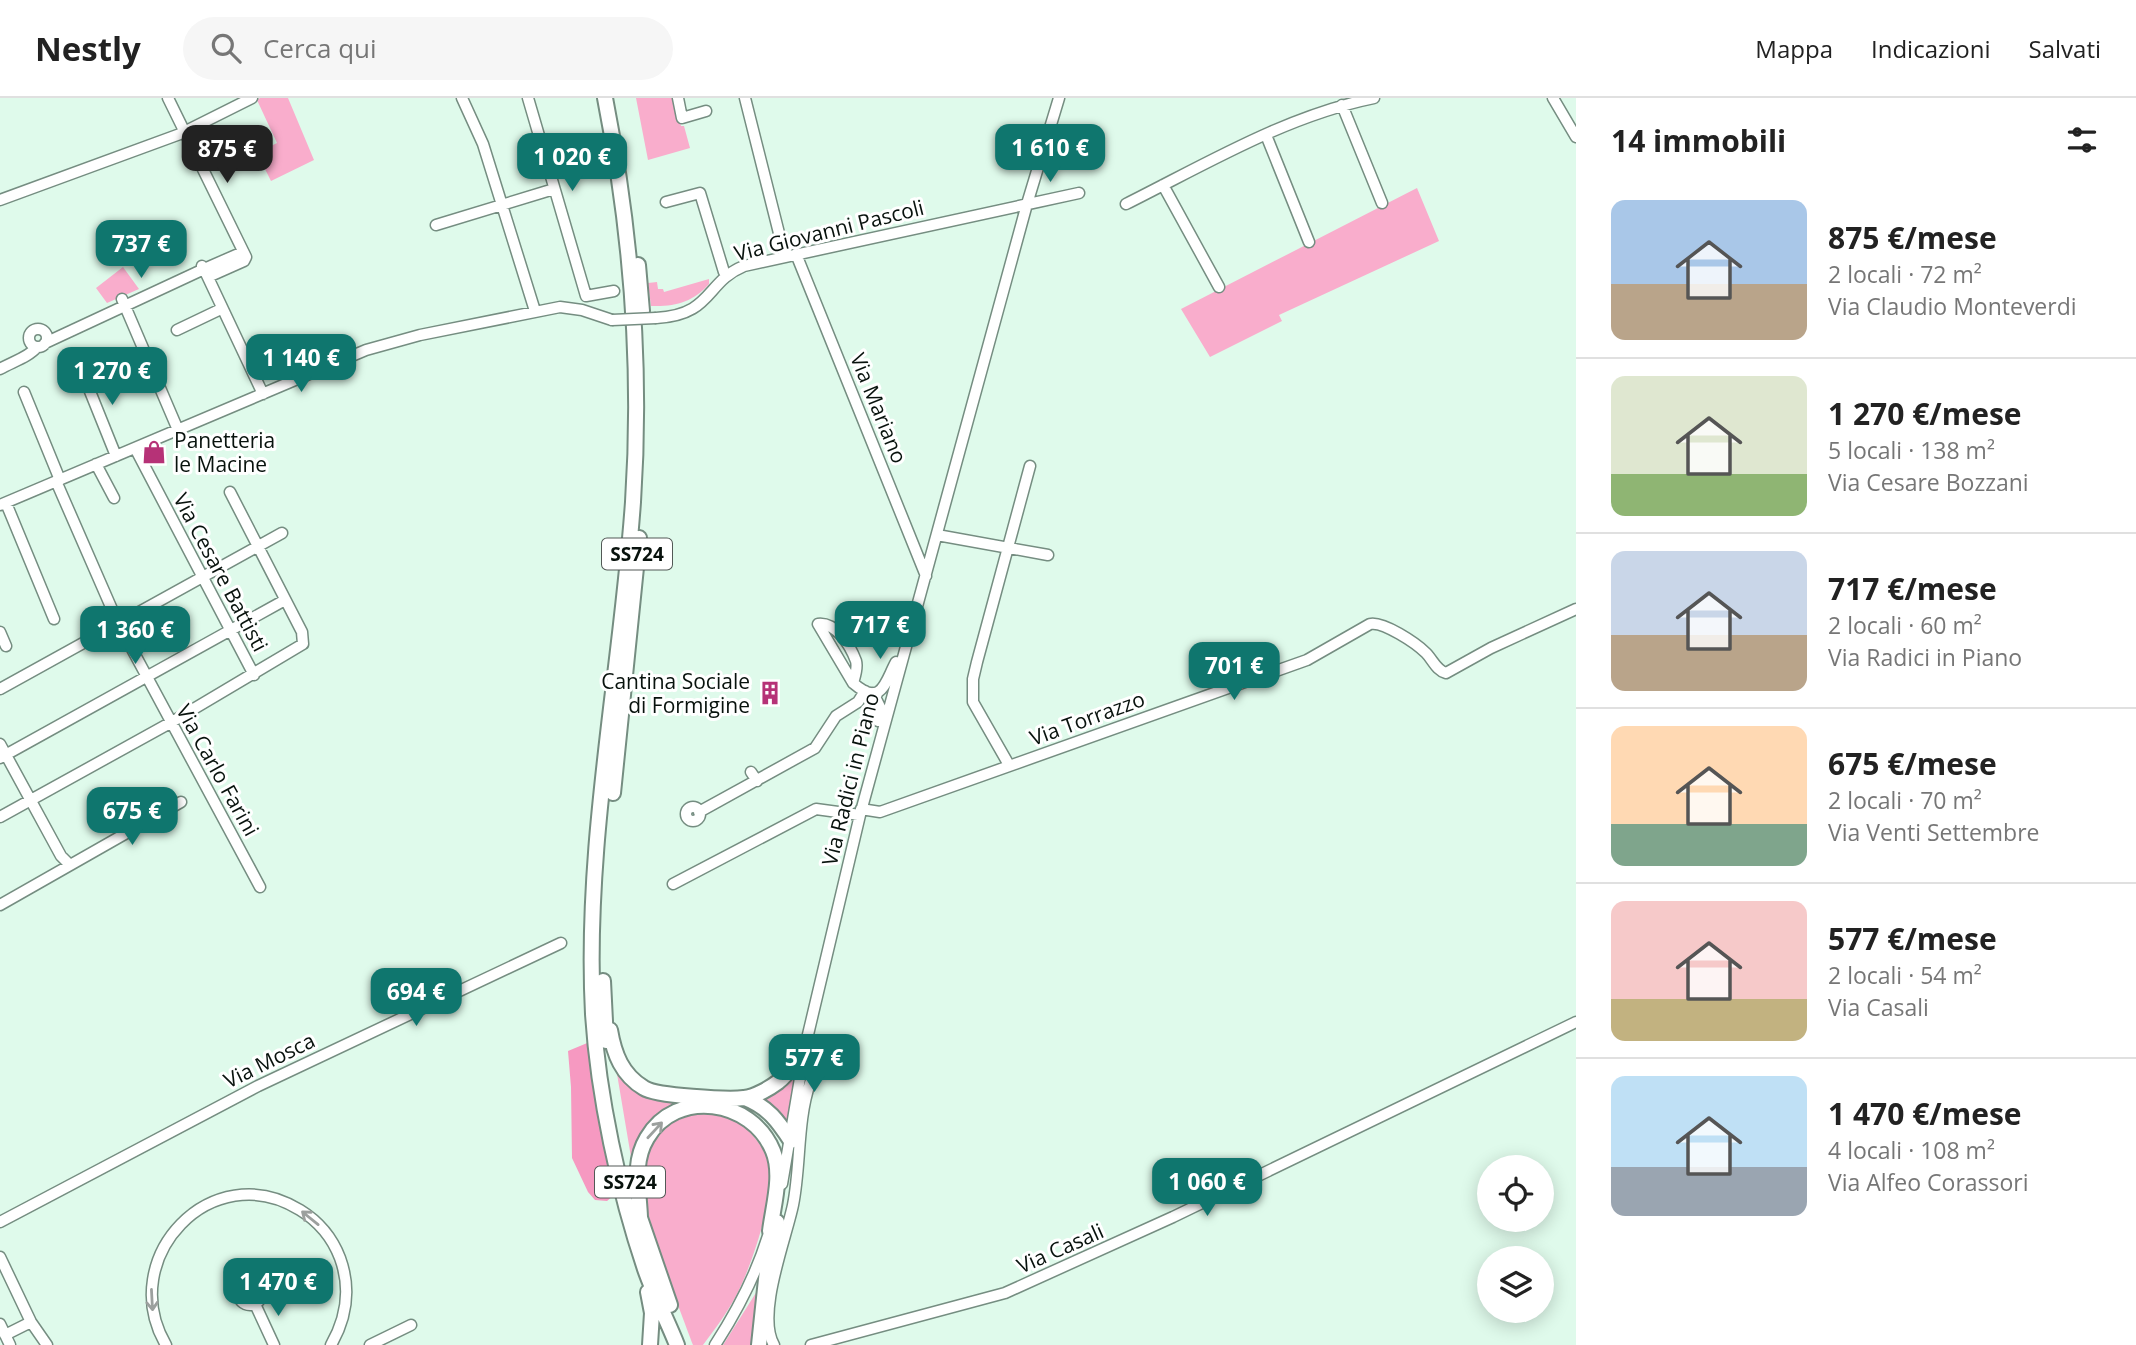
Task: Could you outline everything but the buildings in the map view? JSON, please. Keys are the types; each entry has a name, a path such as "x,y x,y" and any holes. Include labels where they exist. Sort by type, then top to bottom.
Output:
{"highway":[{"path":"605,98 619,169 632,295 635,433 633,503 593,896 598,1013 609,1025 617,1060 632,1079 646,1090 662,1095 745,1098 773,1114 791,1141"},
{"name":"SS724","path":"614,98 628,168 642,292 645,433 631,625 602,895 598,1013 606,1119 623,1192 646,1269 677,1345"},
{"name":"SS724","path":"598,1013 616,1118 640,1217 686,1345"},
{"path":"745,1098 777,1083 792,1068 806,1043"},
{"path":"640,1217 637,1174 639,1157 647,1138 658,1124 686,1107 712,1105 744,1116 761,1130 773,1151 777,1170 770,1231"},
{"path":"759,1345 767,1270 776,1233 779,1203"},
{"path":"646,1269 652,1313 650,1345"}],"street":[{"path":"0,369 27,356 40,341 61,334 123,302 205,270 244,261 246,257 168,98"},
{"path":"0,200 184,132 252,98"},
{"path":"462,98 483,144 535,311"},
{"path":"528,98 586,296 614,291"},
{"path":"678,98 682,118 706,111"},
{"path":"745,99 757,98"},
{"name":"Via Radici in Piano","path":"715,1345 759,1266 779,1203 806,1043 860,812 1027,204 1059,98"},
{"path":"1126,204 1266,135 1342,105 1374,98"},
{"path":"1553,98 1576,137"},
{"name":"Via Mariano","path":"745,99 791,255 926,576"},
{"path":"1342,105 1381,203"},
{"path":"1266,135 1309,242"},
{"path":"1163,185 1219,287"},
{"path":"436,225 554,189"},
{"path":"666,202 700,193 724,272 729,274"},
{"name":"Via Giovanni Pascoli","path":"3,504 384,345 559,307 571,307 612,320 678,315 703,302 729,274 744,266 1079,193"},
{"path":"205,270 263,394"},
{"path":"123,302 178,430"},
{"path":"177,330 221,309"},
{"path":"81,369 116,456"},
{"name":"Via Carlo Farini","path":"24,392 118,623 260,887"},
{"name":"Via Cesare Battisti","path":"135,449 254,675"},
{"path":"96,464 114,498"},
{"path":"1009,765 976,708 972,692 977,662 1030,466"},
{"path":"0,817 170,723 303,644 302,632 230,492"},
{"path":"3,504 54,618"},
{"path":"0,689 282,533"},
{"path":"937,535 1048,555"},
{"path":"3,756 285,600"},
{"name":"Via Torrazzo","path":"860,812 880,812 1307,660 1370,624 1382,624 1416,645 1430,657 1441,672 1446,673 1491,648 1576,609"},
{"path":"853,683 856,662 837,629 827,624 818,624 853,683 869,692 890,698"},
{"path":"0,632 5,646"},
{"path":"699,811 754,777 815,748 836,716 859,702 869,692 886,687 896,662 904,655"},
{"path":"869,692 880,707 878,725 881,735"},
{"path":"0,744 3,756 61,856 69,864"},
{"path":"0,905 181,802"},
{"path":"673,884 816,809 860,812"},
{"name":"Via Mosca","path":"0,1222 258,1086 561,943"},
{"name":"Via Casali","path":"811,1345 1005,1293 1173,1217 1576,1022"},
{"path":"774,1345 769,1335 772,1282 793,1204 800,1137 809,1088 815,1074 829,1063 833,1055 830,1047 824,1043 817,1040 806,1043"},
{"path":"166,1345 153,1315 151,1296 155,1267 166,1241 178,1226 209,1203 251,1195 272,1198 301,1210 325,1231 337,1249 347,1290 345,1311 331,1345"},
{"path":"0,1257 31,1322 47,1345"},
{"path":"255,1304 274,1345"},
{"path":"5,1335 31,1322"},
{"path":"0,1324 10,1345"},
{"path":"370,1345 411,1325"}],"shaded area":[{"path":"288,98 314,160 271,181 257,153 277,143 257,100"},
{"path":"636,98 674,98 690,148 648,160"},
{"path":"1417,188 1439,241 1279,315 1282,321 1210,357 1181,309"},
{"path":"123,267 139,289 107,303 96,288"},
{"path":"709,279 709,284 690,299 668,306 651,306 648,283 657,282 658,289 663,289 664,292"},
{"path":"592,1041 601,1122 614,1195 607,1201 595,1200 588,1192 572,1158 568,1051"},
{"path":"616,1068 683,1103 649,1126 632,1163"},
{"path":"796,1070 786,1128 757,1100"},
{"path":"696,1113 727,1116 744,1127 759,1143 770,1171 765,1216 748,1269 721,1321 703,1345 693,1345 678,1305 651,1224 642,1177 646,1150 656,1135 670,1124"},
{"path":"759,1288 753,1345 723,1345"}],"place":[{"name":"Panetteria le Macine","path":"154,452"},
{"name":"Cantina Sociale di Formigine","path":"770,693"}]}
